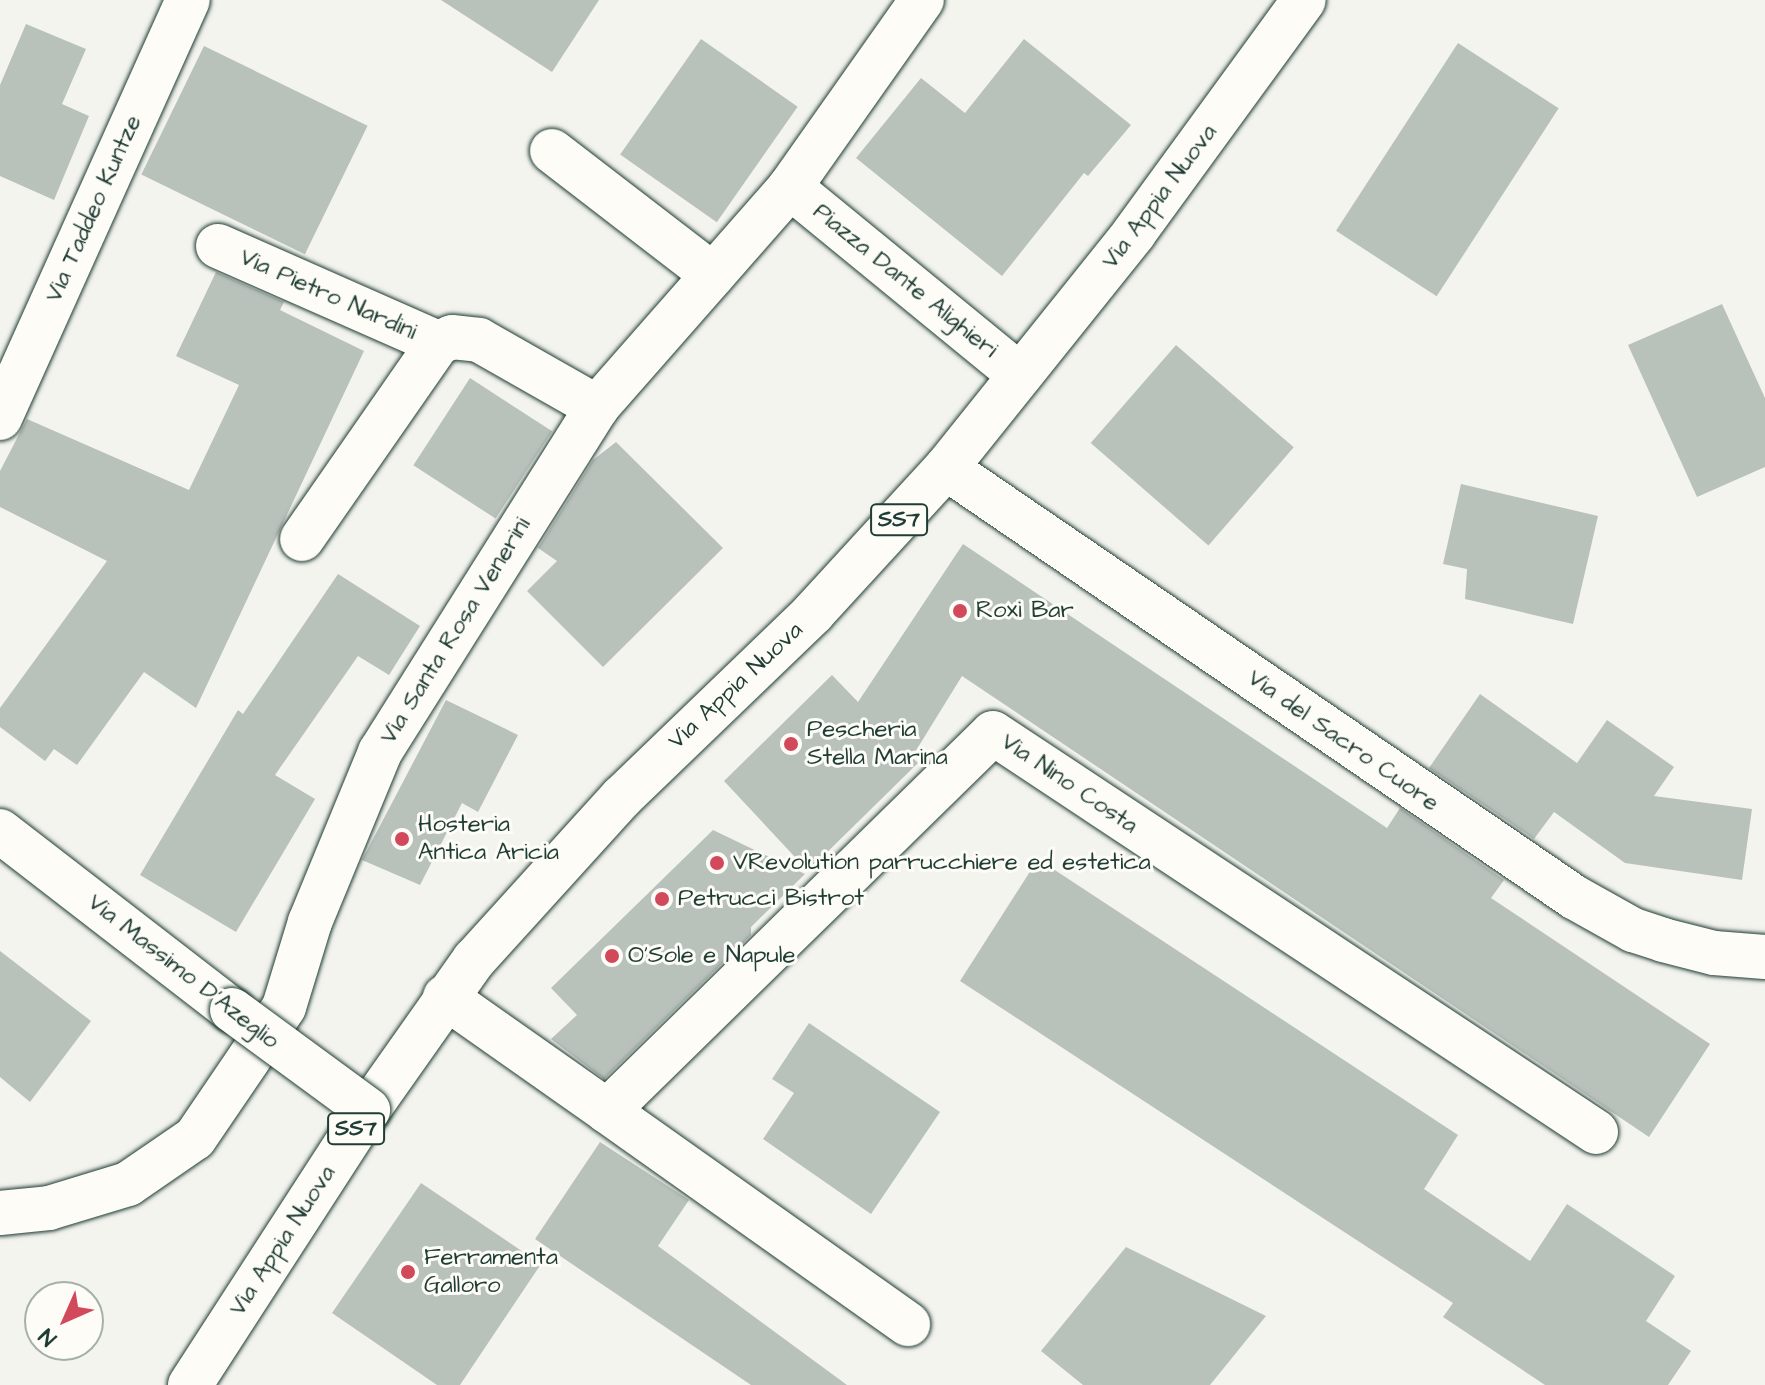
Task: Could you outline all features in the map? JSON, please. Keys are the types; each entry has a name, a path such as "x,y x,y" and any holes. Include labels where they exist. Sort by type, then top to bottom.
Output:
{"street":[{"name":"Via Taddeo Kuntze","path":"0,418 188,0"},
{"name":"Via Santa Rosa Venerini","path":"0,1213 49,1208 128,1184 195,1138 284,1007 310,922 380,752 597,407 790,187 922,0"},
{"name":"Via Appia Nuova","path":"190,1385 445,997 622,797 813,613 946,468 1134,233 1304,0"},
{"path":"552,151 713,275"},
{"name":"Piazza Dante Alighieri","path":"790,187 1020,375"},
{"name":"Via Pietro Nardini","path":"218,246 438,343"},
{"name":"Via Pietro Nardini","path":"302,539 438,343 452,337 479,340 597,407"},
{"name":"Via del Sacro Cuore","path":"946,468 1574,897 1633,930 1663,940 1714,953 1765,957"},
{"name":"Via Nino Costa","path":"607,1111 993,733 1596,1132"},
{"name":"Via Massimo D'Azeglio","path":"0,831 232,1010 368,1110"},
{"path":"445,997 908,1324"}],"building":[{"path":"441,0 599,0 552,72"},
{"path":"26,24 86,49 62,104 89,116 54,200 0,176 0,85"},
{"path":"701,39 798,107 717,222 620,155"},
{"path":"1024,39 1131,125 1088,176 1084,173 1002,276 856,158 921,78 965,113"},
{"path":"1458,43 1559,108 1437,296 1336,231"},
{"path":"204,46 368,126 305,254 141,175"},
{"path":"216,272 284,302 280,310 364,351 196,708 144,672 77,765 54,749 45,761 0,727 0,708 107,561 0,507 0,471 27,419 189,490 239,385 176,356"},
{"path":"1722,304 1765,398 1765,467 1697,497 1628,345"},
{"path":"1176,345 1294,447 1208,545 1091,443"},
{"path":"470,378 552,431 496,519 413,465"},
{"path":"616,442 723,548 603,667 527,591 557,561 538,548 593,460"},
{"path":"1461,484 1598,516 1573,624 1465,599 1467,569 1443,564"},
{"path":"963,544 1387,828 1400,808 1504,880 1491,898 1710,1044 1649,1137 962,676 912,757 918,763 808,871 724,781 832,675 858,702"},
{"path":"338,574 420,626 389,675 358,656 275,775 315,799 236,932 140,875 238,710 243,714"},
{"path":"1480,694 1577,763 1607,720 1674,767 1654,796 1752,809 1742,880 1625,863 1554,812 1534,839 1429,768"},
{"path":"446,700 518,735 478,812 462,803 420,885 362,860"},
{"path":"713,830 805,874 751,927 751,935 604,1079 551,1039 577,1015 551,988"},
{"path":"1038,859 1458,1135 1424,1189 1530,1261 1567,1204 1675,1276 1646,1321 1691,1351 1668,1385 1545,1385 1443,1317 1453,1303 960,981"},
{"path":"0,951 91,1021 30,1102 0,1077"},
{"path":"809,1023 940,1112 871,1214 763,1139 794,1093 772,1079"},
{"path":"600,1142 689,1200 658,1246 847,1385 751,1385 535,1239"},
{"path":"421,1183 541,1264 460,1385 437,1385 332,1313"},
{"path":"1126,1247 1266,1316 1210,1385 1083,1385 1041,1351"}],"place":[{"name":"Roxi Bar","path":"960,611"},
{"name":"Pescheria Stella Marina","path":"791,744"},
{"name":"Hosteria Antica Aricia","path":"402,839"},
{"name":"VRevolution parrucchiere ed estetica","path":"717,863"},
{"name":"Petrucci Bistrot","path":"662,899"},
{"name":"O'Sole e Napule","path":"612,956"},
{"name":"Ferramenta Galloro","path":"408,1272"}]}
